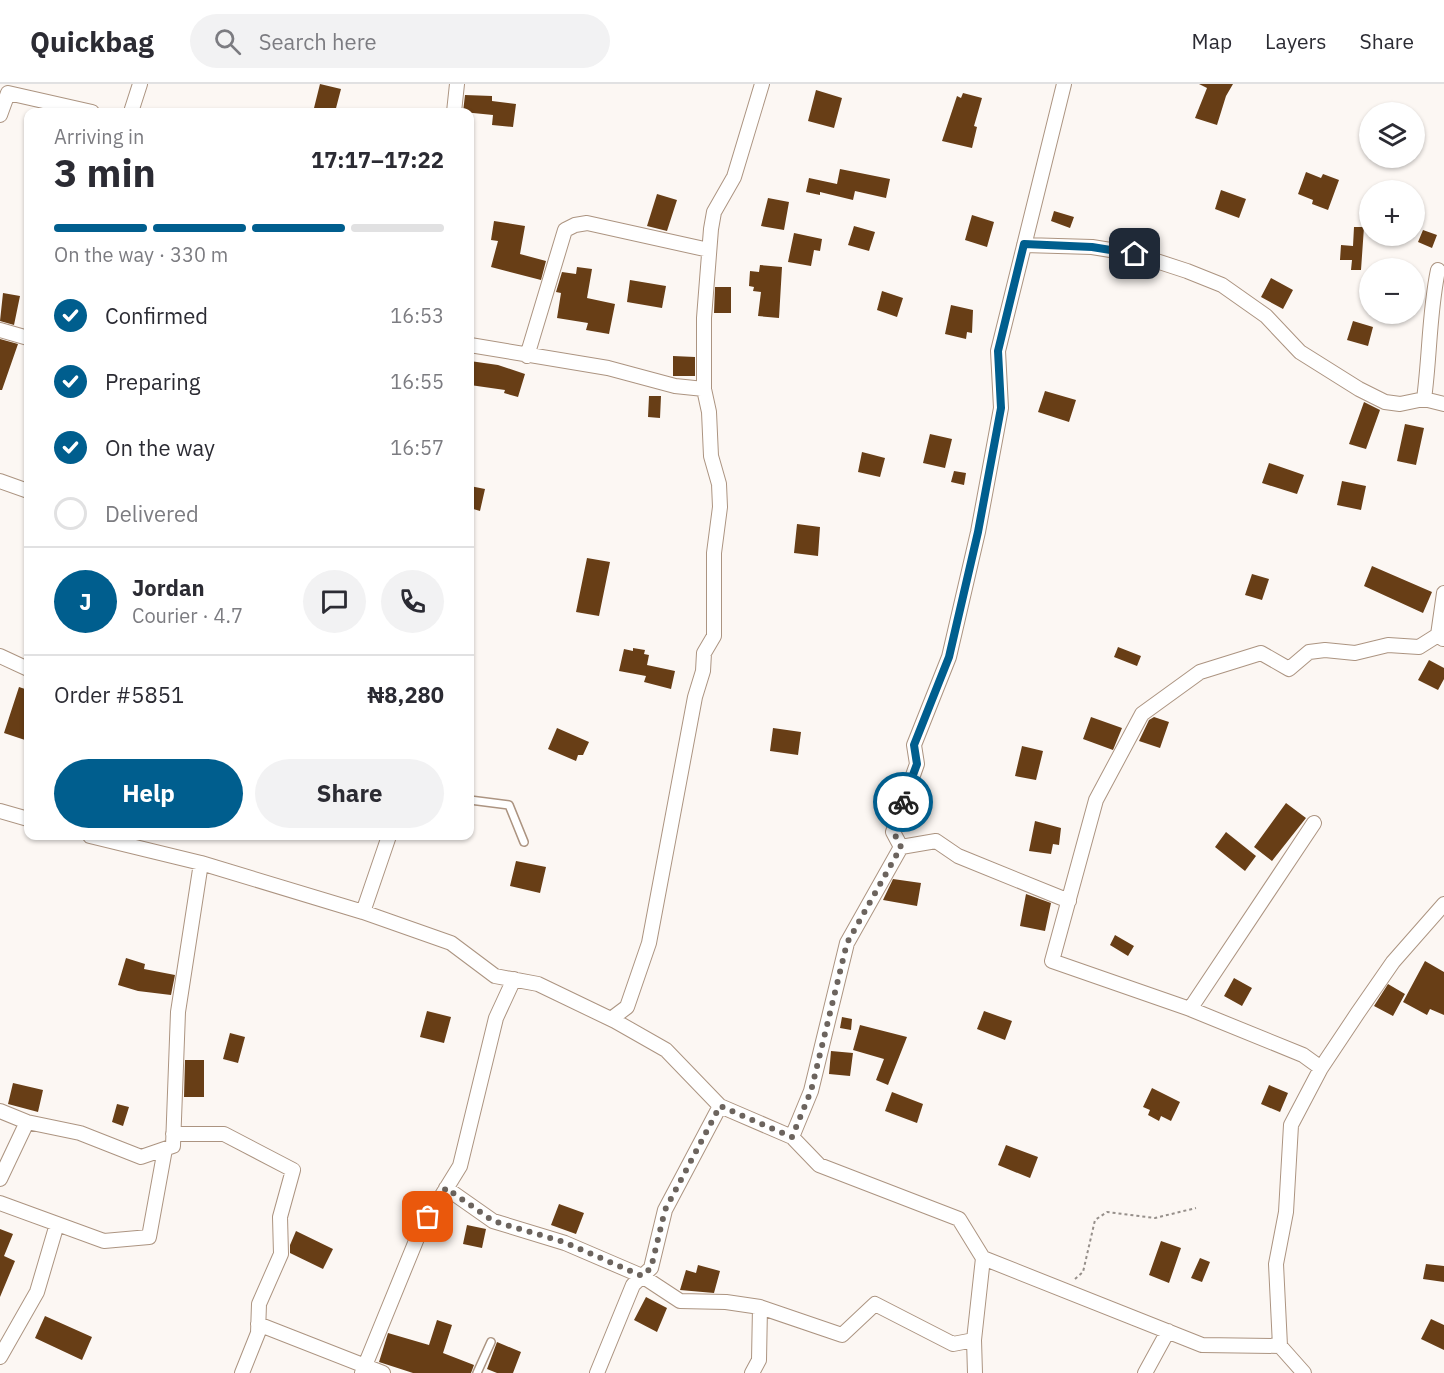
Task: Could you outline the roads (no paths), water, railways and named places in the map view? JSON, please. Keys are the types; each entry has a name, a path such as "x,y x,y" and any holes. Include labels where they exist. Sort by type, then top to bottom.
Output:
{"street":[{"path":"132,108 140,84"},
{"path":"454,108 457,84"},
{"path":"611,1019 627,1007 649,943 695,697 703,671 704,653 714,636 714,553 720,507 718,484 711,456 710,419 704,389 704,318 709,250 714,212 734,177 762,84"},
{"path":"901,847 893,831 917,764 914,745 949,657 978,532 1001,408 998,351 1064,84"},
{"path":"0,115 8,93 74,108"},
{"path":"527,356 565,230 587,223 709,250"},
{"path":"1024,244 1092,247 1135,254 1187,271 1222,285 1266,316 1300,352 1359,389 1392,403 1424,399 1444,405"},
{"path":"1424,399 1431,342 1431,307 1438,270"},
{"path":"0,330 24,338"},
{"path":"474,346 608,368 675,386 704,389"},
{"path":"0,481 24,490"},
{"path":"1322,1068 1303,1055 1190,1010 1052,961 1096,800 1142,714 1200,672 1261,653 1289,669 1309,652 1325,650 1354,653 1388,645 1419,647 1441,637 1444,593"},
{"path":"0,656 24,667"},
{"path":"0,811 24,818"},
{"path":"1190,1010 1314,823"},
{"path":"106,840 201,863 363,912 451,943 495,976 538,984 611,1019 666,1050 720,1106 792,1137 819,1165 959,1219 983,1258 1202,1345 1280,1346"},
{"path":"363,912 388,840"},
{"path":"901,847 936,841 958,856 1069,900"},
{"path":"792,1137 811,1091 847,943 901,847"},
{"path":"0,1111 27,1122 80,1133 141,1157 173,1146 178,1012 201,863"},
{"path":"1304,1373 1280,1346 1276,1264 1286,1212 1291,1125 1322,1068 1393,962 1443,907"},
{"path":"364,1370 420,1231 460,1166 496,1018 514,980"},
{"path":"597,1373 633,1285 651,1268 665,1210 720,1106"},
{"path":"0,1179 27,1122"},
{"path":"173,1134 224,1134 293,1170 280,1217 281,1254 259,1304 258,1333 242,1373"},
{"path":"0,1203 104,1241 148,1237 165,1149"},
{"path":"446,1188 493,1221 564,1242 642,1276 680,1301 726,1302 760,1307 842,1335 875,1304 953,1344 974,1340"},
{"path":"0,1357 37,1292 57,1224"},
{"path":"975,1373 974,1340 983,1258"},
{"path":"752,1373 759,1360 760,1307"},
{"path":"258,1324 364,1370 383,1373"},
{"path":"1145,1373 1168,1331"}],"lane":[{"path":"474,801 509,805 524,842"},
{"path":"477,1373 491,1342"}]}
